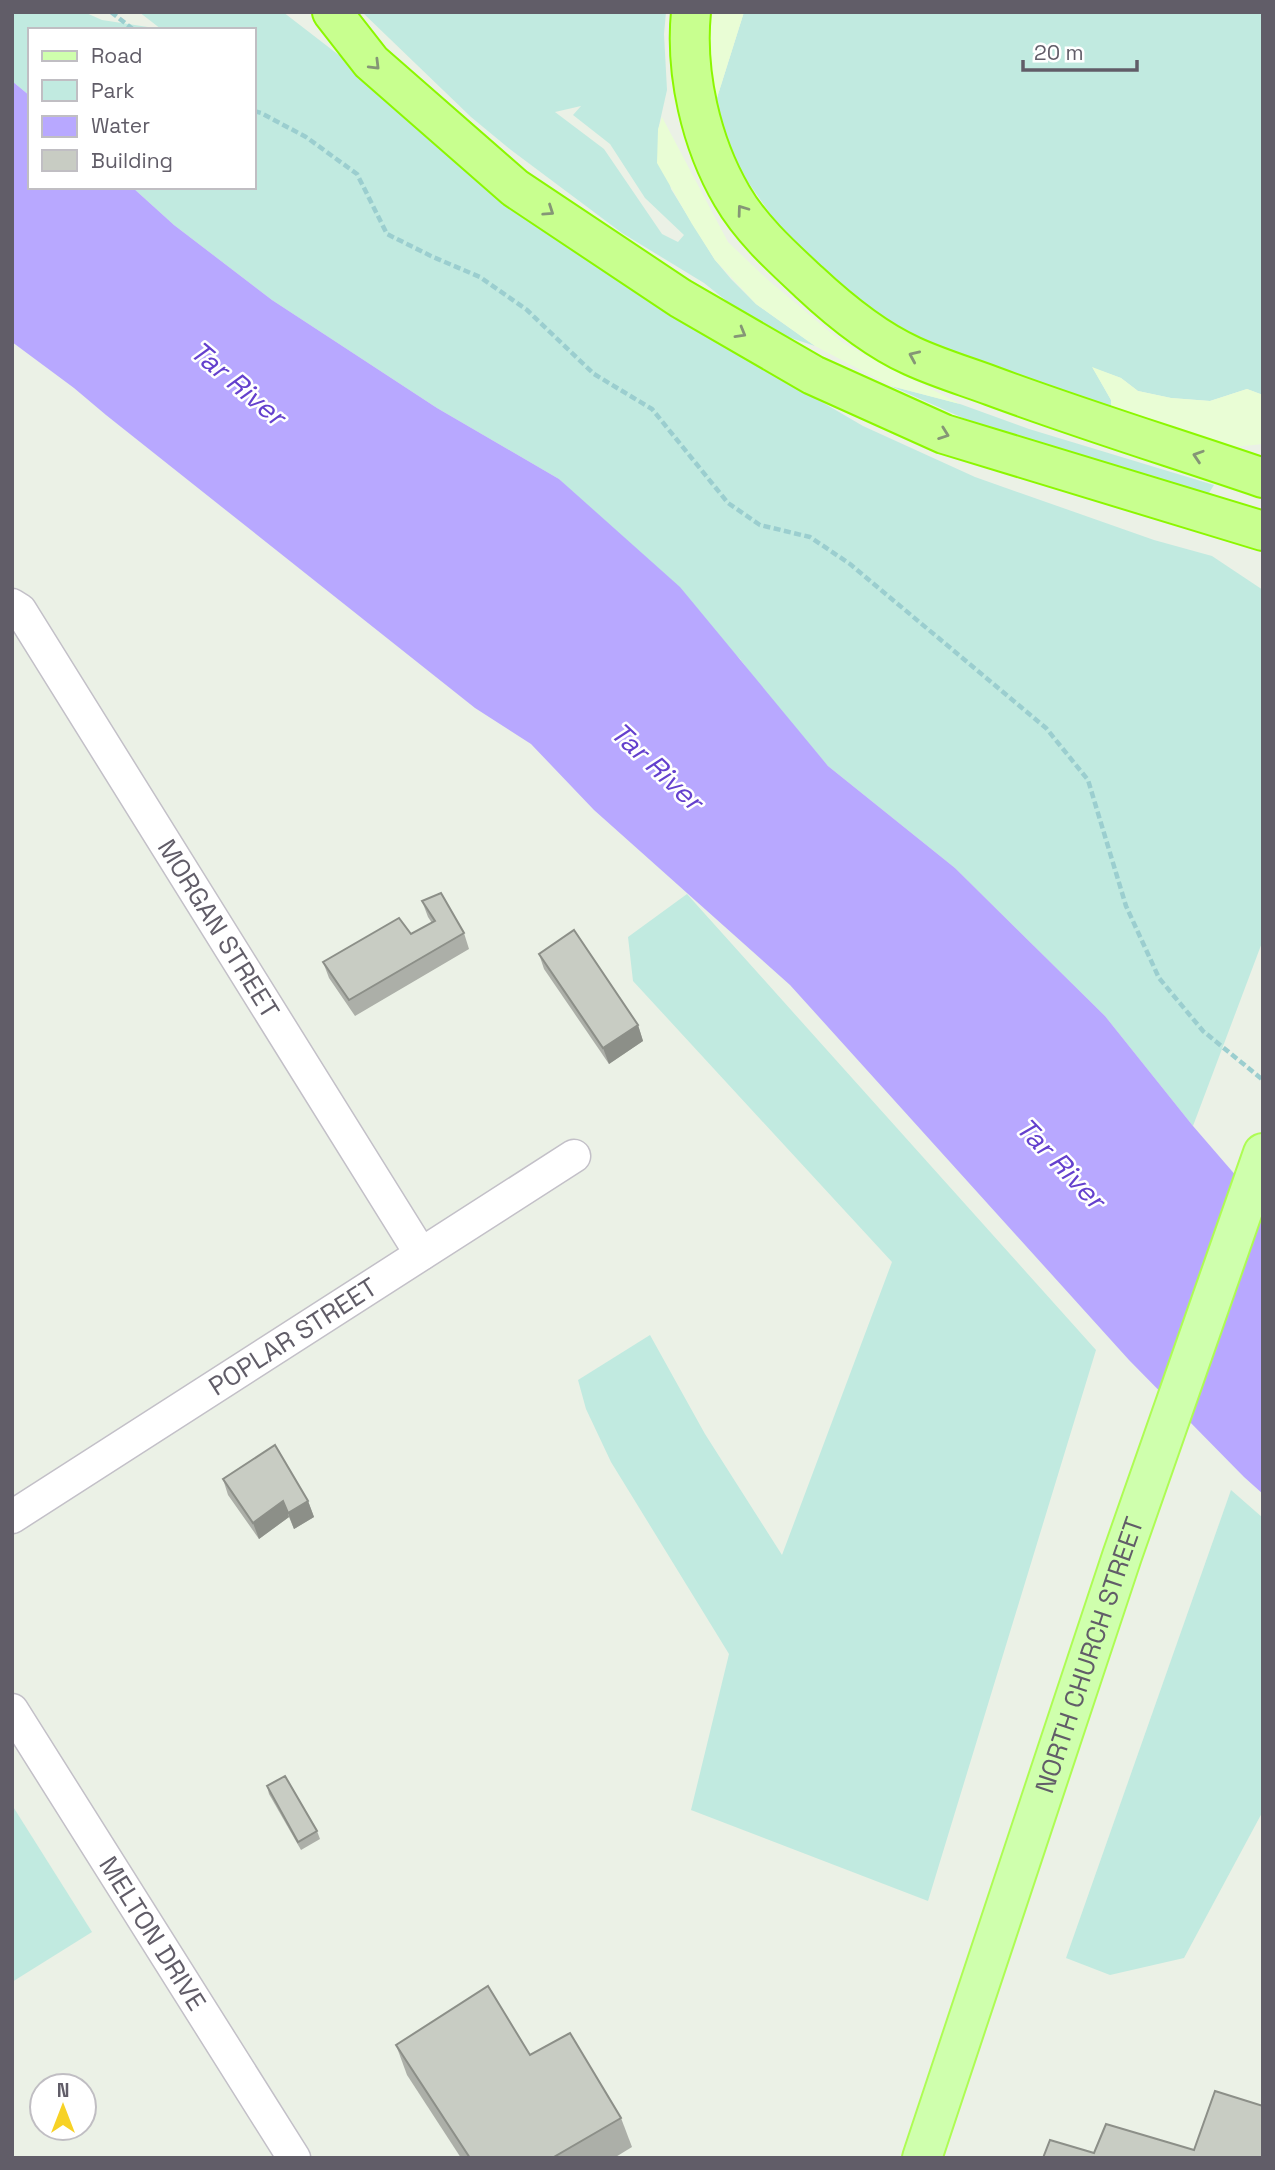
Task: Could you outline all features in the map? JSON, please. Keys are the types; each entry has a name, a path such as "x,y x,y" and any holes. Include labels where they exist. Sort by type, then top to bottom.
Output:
{"highway":[{"path":"332,12 371,62 514,188 680,298 813,375 943,434 1263,531"},
{"path":"691,12 691,69 710,153 732,197 754,227 829,301 865,329 911,356 1048,407 1263,478"},
{"path":"1202,513 1263,557"}],"main road":[{"name":"NORTH CHURCH STREET","path":"922,2158 1122,1556 1263,1153"}],"street":[{"name":"MORGAN STREET","path":"12,605 20,610 421,1254"},
{"name":"POPLAR STREET","path":"12,1517 574,1156"},
{"name":"MELTON DRIVE","path":"12,1710 294,2158"}],"path":[{"path":"111,12 131,28"},
{"path":"256,112 306,137 357,174 387,234 480,277 527,310 594,374 652,409 728,503 760,525 810,537 840,557 1046,728 1088,780 1126,906 1159,978 1203,1031 1263,1080"}],"green space":[{"path":"12,12 84,12 102,20 154,28 28,28 28,94 12,81"},
{"path":"139,12 283,12 685,322 863,426 975,477 1154,540 1212,556 1263,590 1263,940 1193,1126 1105,1016 955,868 828,766 771,700 740,659 559,479 437,408 272,300 174,225 134,189 256,189 256,28 160,28"},
{"path":"362,12 666,12 664,34 667,90 658,130 671,189 715,260 731,279 756,304 815,346 788,337 728,302 704,283 622,233 471,117","holes":["581,106 573,115 610,144 645,198 684,235 678,242 662,234 604,149 555,112"]},
{"path":"744,12 1263,12 1263,395 1247,389 1210,401 1171,398 1138,391 1121,378 1093,368 1111,400 1111,413 917,339 830,282 792,245 741,172 727,139 716,101"},
{"path":"891,386 960,404 1029,429 1214,485 1207,496 1049,448 963,418"},
{"path":"687,894 1096,1350 928,1901 691,1810 729,1654 611,1462 586,1409 578,1380 650,1335 705,1434 782,1555 892,1262 633,981 628,937"},
{"path":"1231,1490 1263,1518 1263,1811 1184,1958 1110,1975 1066,1958"},
{"path":"12,1805 92,1932 12,1982"}],"sand":[{"path":"706,12 744,12 716,101 706,39"},
{"path":"662,117 728,242 843,343 960,404 891,386 815,346 756,304 715,260 657,163 658,130"},
{"path":"1092,367 1121,378 1138,391 1171,398 1210,401 1247,389 1263,395 1263,444 1225,448 1111,413 1111,400"}],"water":[{"name":"Tar River","path":"12,81 28,94 28,189 134,189 174,225 272,300 437,408 559,479 680,587 828,766 955,868 1105,1016 1193,1126 1263,1207 1263,1494 1129,1360 790,985 594,810 531,744 475,708 74,388 12,342"}],"building":[{"path":"441,893 464,933 349,1000 323,962 399,918 411,934 435,921 422,901"},
{"path":"574,930 638,1025 603,1048 539,954"},
{"path":"275,1445 308,1501 288,1513 283,1501 253,1523 223,1479"},
{"path":"285,1776 317,1831 298,1842 267,1786"},
{"path":"488,1986 530,2055 570,2033 621,2118 552,2158 470,2158 396,2045"},
{"path":"1215,2091 1263,2106 1263,2158 1043,2158 1050,2140 1094,2153 1106,2124 1194,2150"}]}
